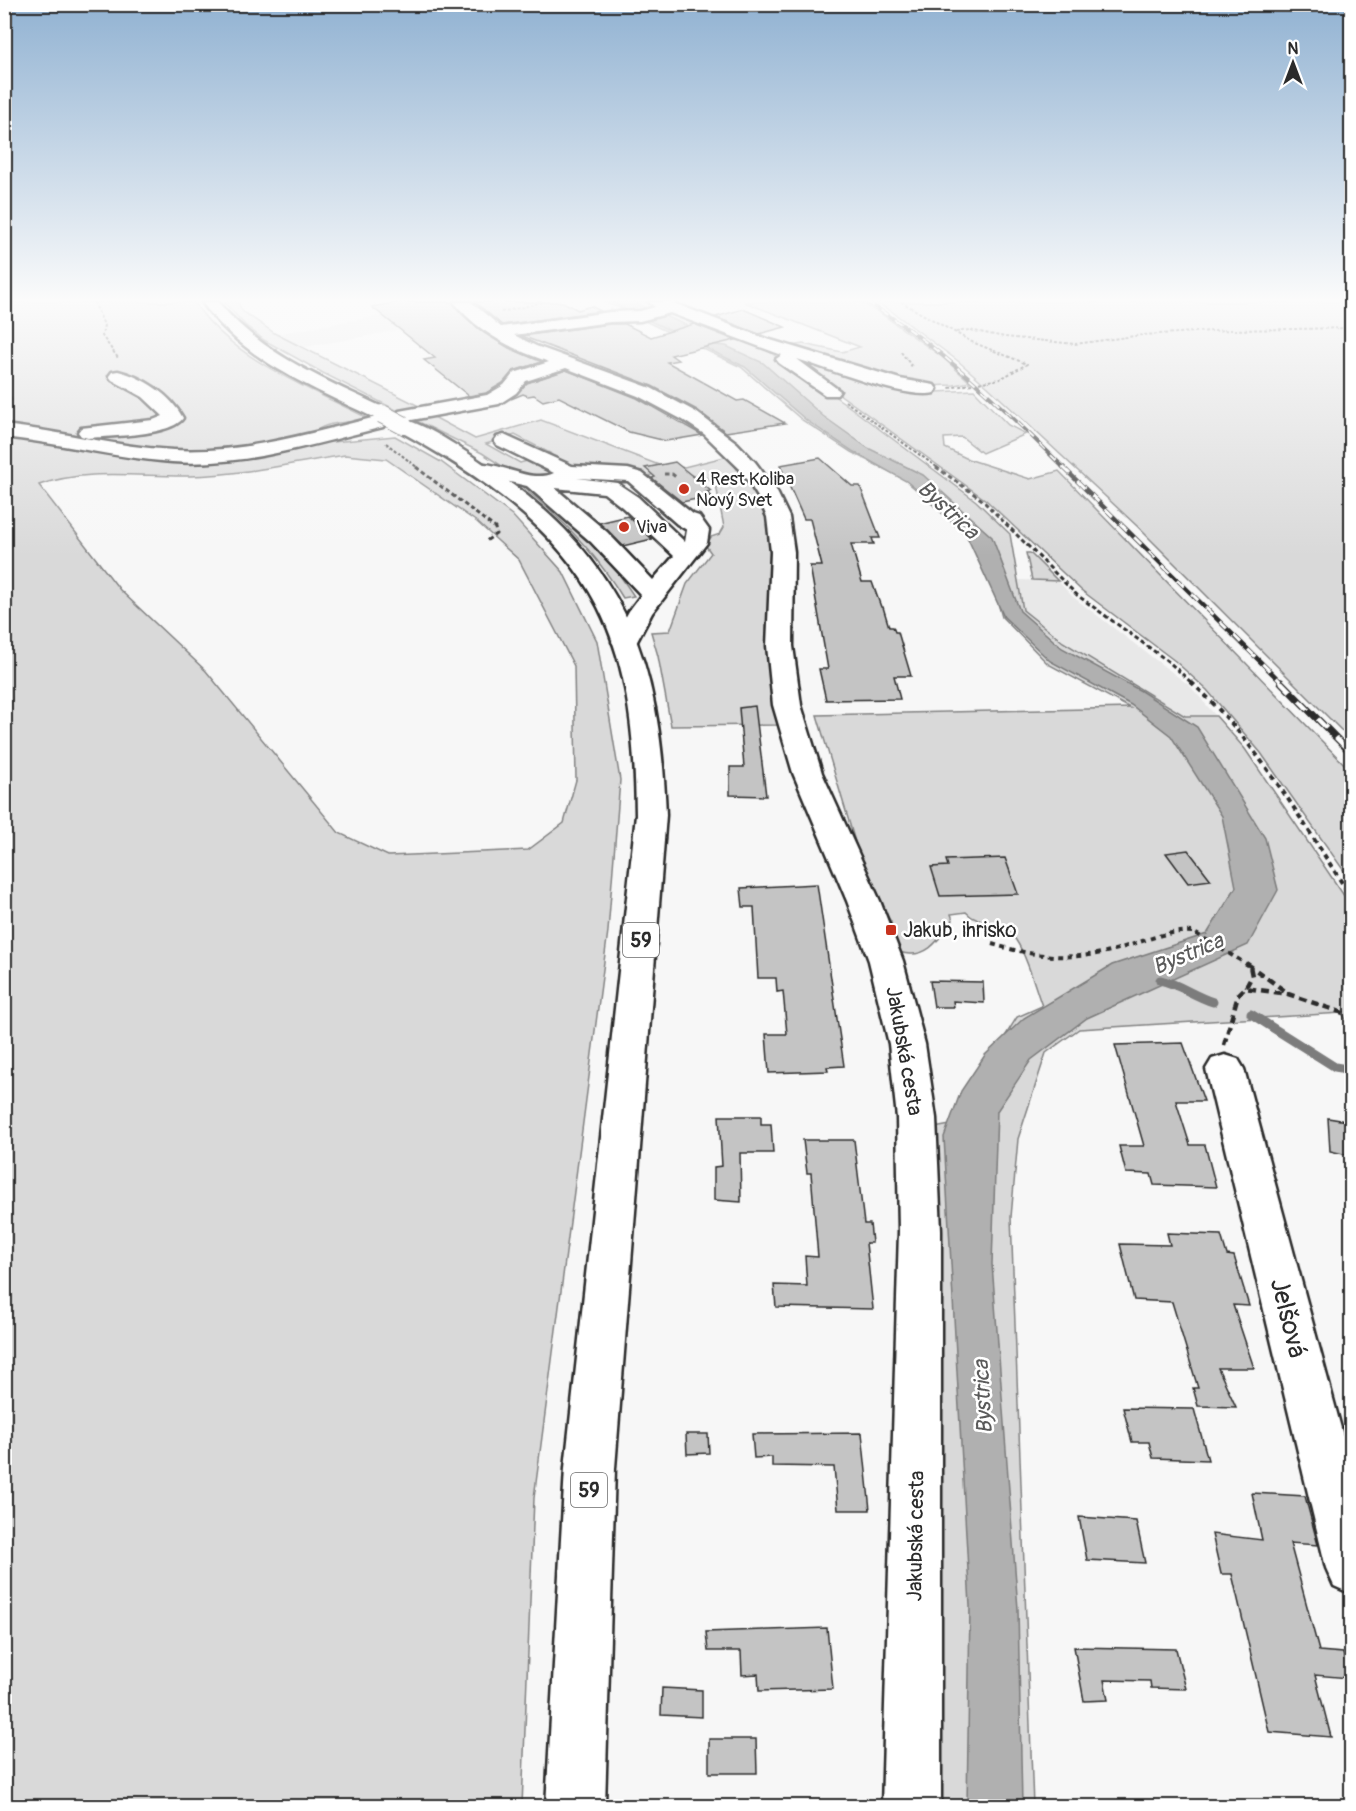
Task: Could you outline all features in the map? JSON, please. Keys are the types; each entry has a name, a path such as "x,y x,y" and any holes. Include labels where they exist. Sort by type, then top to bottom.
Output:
{"street":[{"path":"47,437 157,425 174,418 170,411 141,387"},
{"path":"319,387 378,424"},
{"path":"323,437 378,424 405,423 492,400 512,387"},
{"name":"Jakubská cesta","path":"633,387 691,415 729,445 762,484 778,515 783,543 779,616 781,659 788,707 801,753 879,940 890,971 908,1045 917,1122 920,1188 912,1806"},
{"path":"824,387 831,391"},
{"path":"913,387 928,389"},
{"name":"59","path":"405,423 478,469 531,510 571,549 601,591 625,642 646,731 650,767 651,815 590,1468 576,1806"},
{"path":"4,431 175,456 249,453 378,424"},
{"path":"504,441 535,458 551,478 625,531 671,574"},
{"path":"478,469 551,478 610,487 616,490 625,531 671,574"},
{"path":"551,478 620,474 635,477 696,526 699,534 641,611 625,642"},
{"name":"Jelšová","path":"1225,1069 1352,1568"}],"path":[{"path":"928,389 952,387"},
{"path":"831,391 981,499 1077,595 1169,662 1207,696 1253,749 1352,898"},
{"path":"378,424 495,528 496,534 486,541"},
{"path":"992,944 1022,954 1070,958 1110,952 1184,931 1198,936 1237,958 1285,991 1329,1011 1352,1016"},
{"path":"1225,1069 1223,1048 1238,995 1252,976 1250,966"},
{"path":"1245,988 1262,987 1285,991"}],"shaded area":[{"path":"5,387 303,387 369,419 328,425 316,431 317,437 333,442 395,436 441,462 512,515 563,572 597,641 620,780 608,931 534,1498 522,1806 5,1806 4,404 12,400 9,393 5,394","holes":["345,455 386,459 477,522 519,560 574,666 576,780 564,823 528,850 388,856 339,833 206,671 120,590 39,485 95,475 190,476 229,473"]},
{"path":"350,387 380,387 425,409 400,412"},
{"path":"763,387 820,387 976,501 1010,534 1023,610 1063,642 1185,716 1216,716 1245,749 1351,906 1351,1028 1342,1013 1079,1029 1046,1053 1018,1139 1011,1217 1033,1806 948,1806 941,1799 934,1128 950,1125 1017,1017 1042,1006 1026,960 1015,938 999,925 977,920 966,912 951,914 953,920 931,947 917,954 899,952 891,936 891,922 872,889 859,855 817,715 1130,708 1048,664 1002,617 983,551 906,480 851,452 802,420"},
{"path":"833,387 895,387 918,393 974,390 1008,425 1026,434 982,453 962,437 944,438 945,448 968,459 1030,479 1059,471 1351,771 1351,881 1261,753 1207,690 1175,661 1081,590 986,500 835,391 838,390"},
{"path":"988,387 1351,387 1351,740 1137,526"},
{"path":"432,416 475,439 541,420 672,470 643,477 573,467 541,456 550,453 515,435 486,444 520,463 527,461 550,471 550,474 540,479 508,470 482,453 411,418"},
{"path":"728,456 763,507 772,541 767,640 778,725 671,726 658,656 651,632 670,631 687,584 711,553 706,546 711,537 720,534 724,527 716,485 707,478 677,473 672,470"},
{"path":"525,485 535,490 590,538 634,596 623,598 590,551 564,524 521,486"},
{"path":"1026,553 1030,553 1058,581 1032,580"},
{"path":"1018,580 1058,581 1073,597 1190,686 1216,716 1185,716 1063,642 1023,610"}],"water":[{"name":"Bystrica","path":"767,387 790,387 823,416 868,448 923,475 992,537 1020,611 1062,648 1141,691 1197,727 1265,838 1278,890 1248,945 1087,1018 1031,1060 997,1111 992,1264 1018,1609 1022,1806 967,1806 970,1606 944,1137 961,1091 985,1055 1024,1018 1112,965 1207,934 1236,887 1222,816 1171,736 1131,705 1050,661 1004,617 963,528 906,481 854,452 806,420"}],"pier":[{"path":"964,1800 1024,1802 1024,1806 964,1806"}],"building":[{"path":"457,387 497,387 486,393 469,396"},
{"path":"523,387 608,387 637,398 702,435 666,441 629,432 559,397 543,401 534,395 523,394 511,399"},
{"path":"653,387 711,387 737,401 744,400 785,423 726,432 697,410"},
{"path":"820,458 852,486 860,486 880,538 872,538 874,544 851,544 862,582 872,582 889,627 893,627 895,632 898,632 911,676 894,676 900,699 826,700 819,669 828,669 810,566 822,566 810,519 804,519 780,465"},
{"path":"675,462 711,491 706,492 711,496 682,502 652,478 655,477 645,468"},
{"path":"628,516 652,539 623,546 599,523"},
{"path":"755,706 766,796 730,795 730,767 744,767 739,708"},
{"path":"1188,850 1211,880 1188,883 1166,853"},
{"path":"1005,858 1018,894 940,896 931,867 948,866 946,860"},
{"path":"817,884 844,1066 827,1067 828,1071 769,1073 766,1034 787,1034 783,991 777,992 776,978 758,978 754,907 743,907 741,888"},
{"path":"930,981 983,982 984,1003 953,1001 954,1007 934,1007"},
{"path":"1183,1043 1204,1101 1176,1101 1190,1145 1205,1145 1216,1187 1154,1185 1151,1174 1126,1173 1119,1146 1144,1146 1115,1045"},
{"path":"719,1116 761,1116 761,1124 771,1124 773,1153 740,1153 741,1202 714,1200 714,1167 722,1166"},
{"path":"1328,1118 1352,1122 1352,1156 1330,1151"},
{"path":"803,1140 854,1140 864,1224 870,1224 872,1243 866,1243 873,1309 776,1307 774,1285 807,1286 805,1256 818,1257 811,1173 807,1173"},
{"path":"1167,1233 1221,1235 1227,1255 1234,1256 1249,1306 1233,1305 1254,1368 1218,1368 1236,1407 1198,1406 1193,1388 1198,1388 1172,1302 1134,1300 1120,1244 1170,1245"},
{"path":"1123,1408 1194,1409 1208,1460 1153,1458 1149,1442 1132,1442"},
{"path":"862,1433 870,1510 838,1510 834,1467 772,1466 772,1457 754,1458 752,1434"},
{"path":"686,1434 708,1434 709,1453 687,1454"},
{"path":"1252,1493 1305,1496 1318,1545 1290,1543 1319,1651 1343,1653 1349,1678 1315,1675 1331,1737 1269,1732 1232,1574 1221,1574 1212,1534 1262,1540"},
{"path":"1079,1517 1136,1521 1145,1563 1087,1560"},
{"path":"827,1628 833,1689 759,1691 758,1674 742,1675 741,1651 708,1651 706,1632"},
{"path":"1074,1647 1176,1649 1186,1689 1151,1688 1150,1681 1104,1680 1108,1700 1084,1701"},
{"path":"662,1688 702,1690 702,1717 661,1715"},
{"path":"709,1739 756,1739 757,1773 709,1773"}],"waterway":[{"name":"Bystrica","path":"1160,980 1213,1002"},
{"path":"1251,1014 1335,1067 1352,1070"}],"railway":[{"path":"978,387 1064,468"},
{"path":"1063,467 1282,683"},
{"path":"1282,683 1352,754"}],"place":[{"name":"4 Rest Koliba Nový Svet","path":"684,489"},
{"name":"Viva","path":"624,527"},
{"name":"Jakub, ihrisko","path":"891,930"}]}
